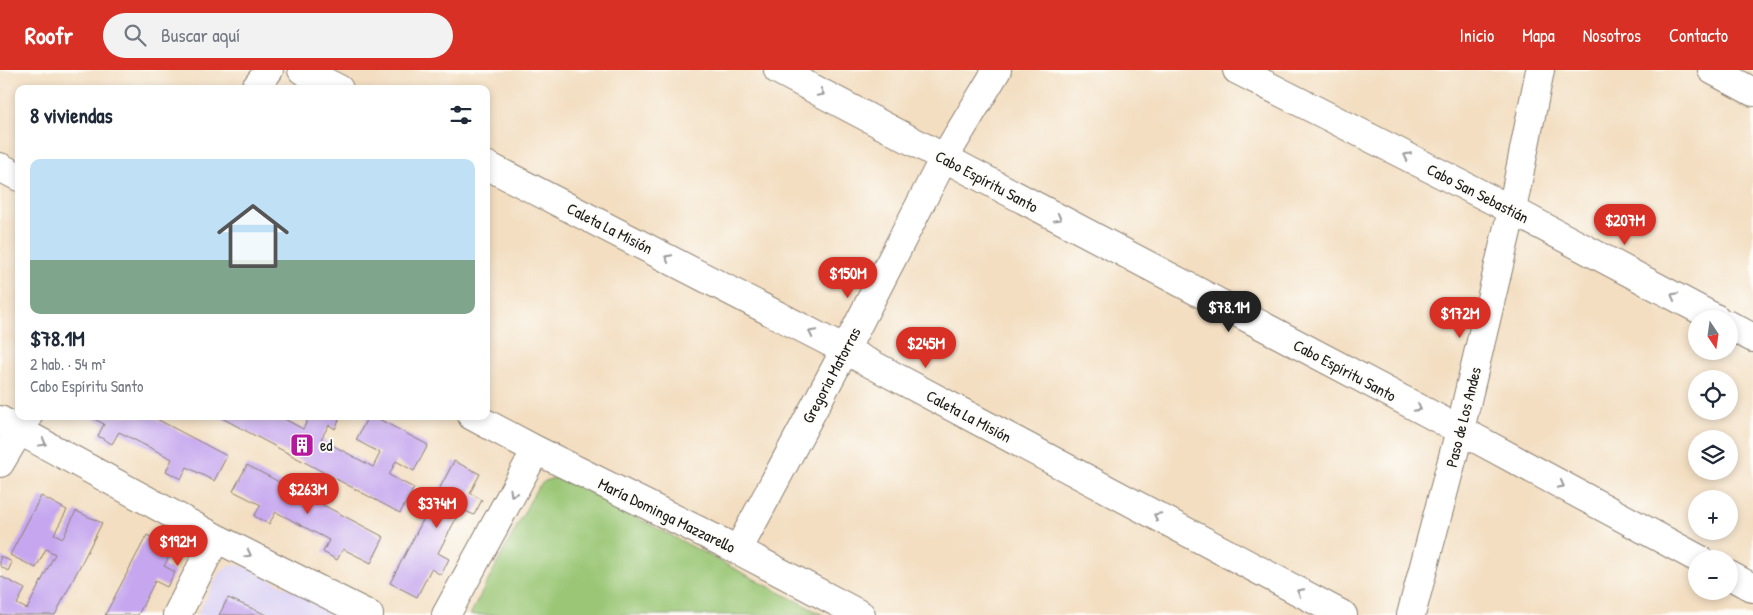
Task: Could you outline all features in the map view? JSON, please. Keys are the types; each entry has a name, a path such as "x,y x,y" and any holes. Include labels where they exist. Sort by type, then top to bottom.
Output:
{"street":[{"path":"258,85 269,70"},
{"path":"302,70 331,85"},
{"name":"Cabo Espíritu Santo","path":"778,70 1460,430 1688,553"},
{"name":"Gregoria Matorras","path":"738,550 845,350 944,158 997,70"},
{"name":"Cabo San Sebastián","path":"1237,70 1512,210 1701,310"},
{"name":"Paso de Los Andes","path":"1411,615 1460,430 1512,210 1540,70"},
{"path":"1712,70 1753,92"},
{"path":"0,167 15,175"},
{"name":"Caleta La Misión","path":"490,167 845,350 1343,615"},
{"path":"1738,330 1753,338"},
{"name":"María Dominga Mazzarello","path":"480,420 738,550 861,615"},
{"path":"0,462 15,422 216,538 369,615"},
{"path":"446,615 536,450"},
{"path":"177,615 216,538"},
{"path":"1738,580 1753,588"}],"shaded area":[{"path":"230,566 247,567 339,615 197,615 217,577"}],"green space":[{"path":"557,478 565,480 823,615 470,615 536,490 545,481"}],"building":[{"path":"96,420 159,420 227,456 214,481 187,467 181,479 166,471 172,459 119,432 112,444 98,436 104,424"},
{"path":"226,420 286,420 303,429 308,420 339,420 335,429 329,425 321,439 373,467 380,453 356,440 366,420 381,420 428,445 414,471 396,461 389,475 414,488 400,513"},
{"path":"454,461 480,474 470,493 482,500 474,515 461,509 438,553 449,559 441,575 431,569 417,597 390,583"},
{"path":"247,465 384,537 371,563 343,549 337,560 323,552 329,540 276,512 269,524 254,516 261,505 233,491"},
{"path":"41,496 67,510 54,534 63,538 76,511 102,523 55,615 0,615 0,576 25,589 17,604 27,609 55,554 46,549 36,568 10,555"},
{"path":"147,535 173,549 164,566 175,572 167,587 155,581 138,615 105,615"},
{"path":"0,556 12,562 8,571 0,566"},
{"path":"228,598 267,615 219,615"}],"place":[{"name":"ed","path":"302,445"}]}
